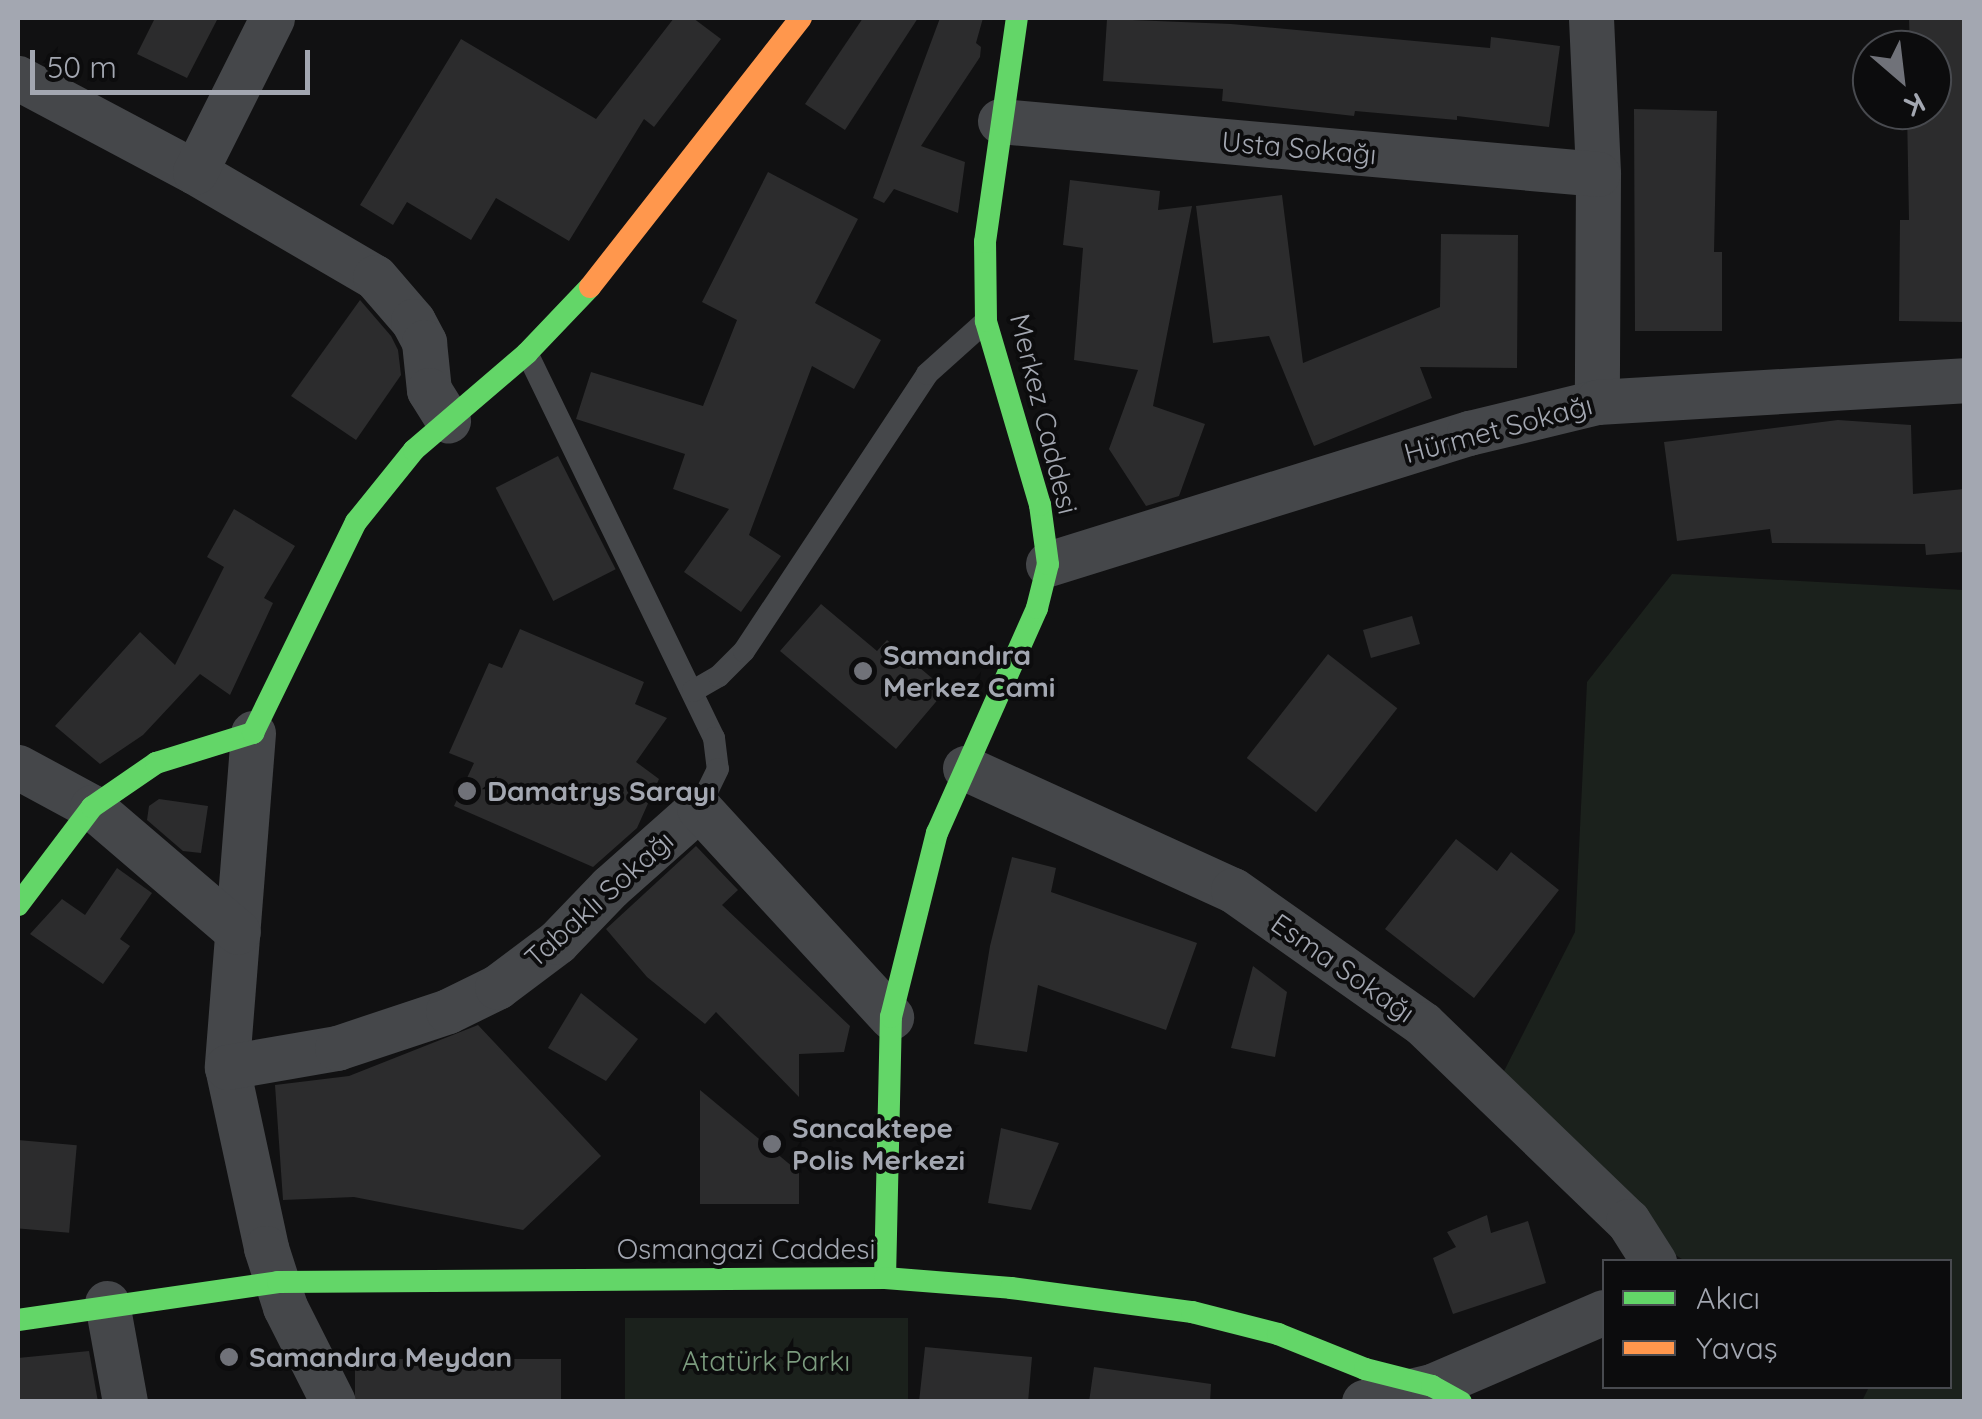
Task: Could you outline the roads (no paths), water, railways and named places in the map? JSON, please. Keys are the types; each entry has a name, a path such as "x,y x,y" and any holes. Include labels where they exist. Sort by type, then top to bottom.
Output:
{"main road":[{"path":"706,137 779,18"},
{"path":"18,905 92,807 156,763 253,733 356,522 414,450 527,352 609,268 801,18"},
{"name":"Merkez Caddesi","path":"885,1278 891,1017 937,833 1036,608 1048,564 1040,505 986,321 986,242 1017,18"},
{"name":"Osmangazi Caddesi","path":"18,1320 107,1303 278,1282 885,1278 1012,1288 1192,1312 1278,1334 1446,1394"}],"street":[{"path":"195,172 272,18"},
{"path":"1591,18 1598,174 1598,402"},
{"path":"18,78 195,172 375,277 413,321 424,342 430,390 448,421"},
{"name":"Usta Sokağı","path":"1000,121 1598,174"},
{"name":"Hürmet Sokağı","path":"1048,564 1469,433 1598,402 1964,380"},
{"path":"253,733 228,1067 278,1282 298,1337 333,1402"},
{"path":"18,766 92,807 238,932"},
{"name":"Esma Sokağı","path":"965,768 1233,890 1423,1024 1628,1221 1652,1259"},
{"name":"Tabaklı Sokağı","path":"228,1067 337,1048 448,1011 497,987 557,942 610,887 699,808 891,1017"},
{"path":"107,1303 125,1402"},
{"path":"1364,1402 1446,1394 1602,1313"}],"lane":[{"path":"693,691 718,676 744,651 927,374 986,321"},
{"path":"527,352 693,691 718,753 714,784 699,808"}],"place":[{"name":"Samandıra Merkez Cami","path":"863,671"},
{"name":"Damatrys Sarayı","path":"467,791"},
{"name":"Sancaktepe Polis Merkezi","path":"772,1144"},
{"name":"Samandıra Meydan","path":"229,1357"}],"park label":[{"name":"Atatürk Parkı","path":"766,1361"}]}
